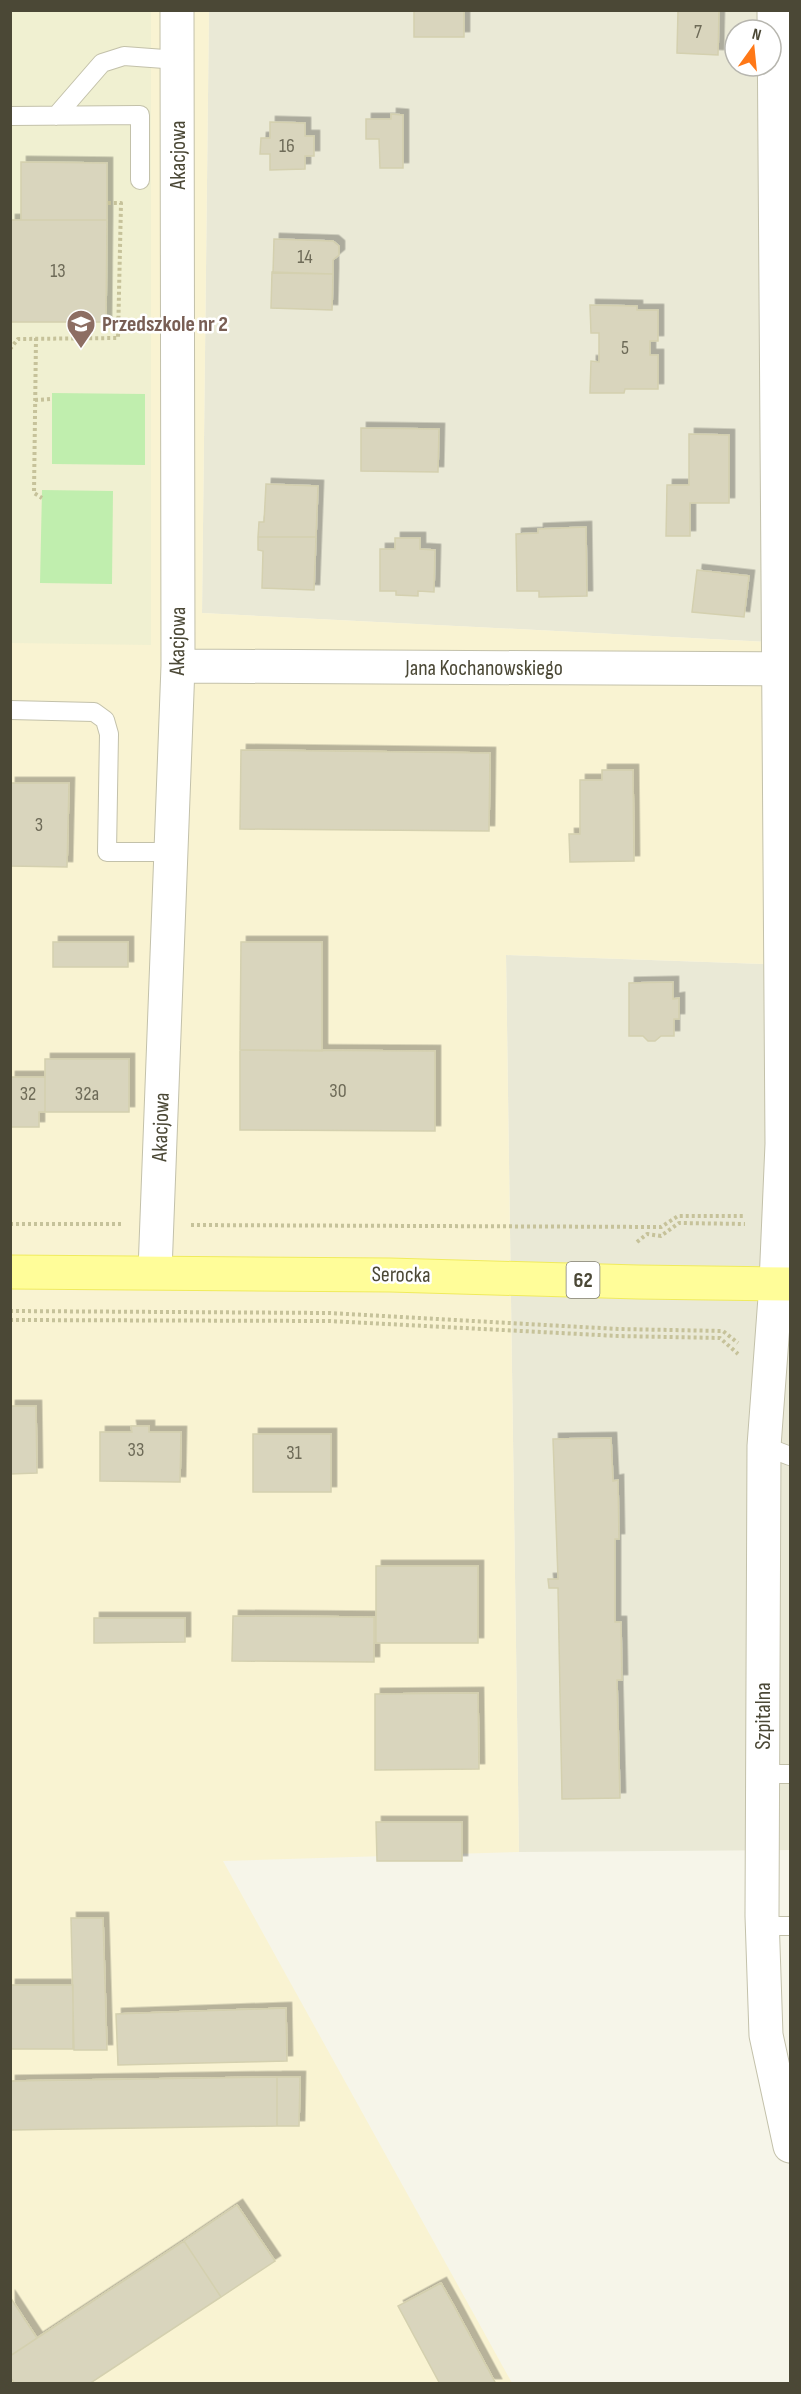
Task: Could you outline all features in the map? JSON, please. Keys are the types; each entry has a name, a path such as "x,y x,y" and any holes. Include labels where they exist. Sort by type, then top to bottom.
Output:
{"main road":[{"name":"Serocka","path":"10,1272 156,1271 783,1284"}],"street":[{"name":"Akacjowa","path":"156,1271 178,666 177,10"},
{"name":"Szpitalna","path":"774,10 785,669 782,1132 779,1218 783,1284 771,1355 777,1451 776,1926 766,2035 790,2146"},
{"name":"Jana Kochanowskiego","path":"178,666 785,669"}],"lane":[{"path":"56,116 102,63 124,56 178,60"},
{"path":"10,116 140,115 140,180"},
{"path":"10,710 94,712 105,720 109,734 107,852 171,852"}],"path":[{"path":"10,349 18,339 118,338 121,203 107,203"},
{"path":"36,338 34,493 42,498"},
{"path":"35,400 52,399"},
{"path":"10,1224 662,1227 678,1216 752,1216 757,1211 779,1218"},
{"path":"637,1242 646,1234 661,1236 679,1223 779,1218"},
{"path":"10,1311 329,1313 618,1329 723,1331 743,1348 771,1355"},
{"path":"10,1320 329,1321 618,1336 720,1338 744,1359 771,1355"}],"shaded area":[{"path":"11,11 209,11 202,613 790,643 790,965 506,955 519,1852 223,1861 512,2383 11,2384"},
{"name":"Przedszkole nr 2","path":"11,11 151,11 151,645 11,643"},
{"path":"209,11 790,11 790,643 202,613"},
{"path":"506,955 790,965 790,1850 519,1852"}],"green space":[{"path":"52,393 145,394 145,465 52,464"},
{"path":"42,490 113,491 112,584 40,583"}],"building":[{"path":"414,10 464,10 464,37 414,37"},
{"path":"678,10 719,10 718,55 677,53"},
{"path":"391,114 403,115 403,168 380,168 379,139 366,139 366,119 391,119"},
{"path":"270,122 305,123 305,136 314,136 314,156 305,156 305,169 270,170 270,154 260,154 261,138 270,138"},
{"path":"21,162 107,163 107,220 21,220"},
{"path":"10,220 107,220 106,322 10,322"},
{"path":"274,239 333,241 339,246 339,255 333,260 333,274 273,273"},
{"path":"272,272 333,274 332,310 271,308"},
{"path":"590,305 637,306 637,310 658,310 658,341 650,341 650,355 658,355 658,389 625,389 624,393 590,393 591,361 599,362 599,333 591,333"},
{"path":"361,428 439,429 438,472 361,471"},
{"path":"689,434 729,435 729,503 690,503 690,536 666,536 667,485 689,485"},
{"path":"266,484 318,486 316,537 258,537 259,522 264,522"},
{"path":"586,527 587,596 539,597 539,591 517,591 516,534 538,533 538,529"},
{"path":"258,537 316,537 314,590 262,588 263,551 258,550"},
{"path":"395,538 420,538 420,549 435,550 434,592 418,591 418,596 396,595 396,591 380,591 380,549 395,549"},
{"path":"697,570 749,576 744,617 692,612"},
{"path":"241,750 490,753 489,831 240,829"},
{"path":"602,770 633,770 634,861 570,862 569,834 580,834 580,780 602,780"},
{"path":"10,783 69,783 67,867 10,866"},
{"path":"53,942 128,942 128,967 53,967"},
{"path":"241,942 322,942 322,1051 240,1050"},
{"path":"673,982 673,999 679,998 679,1019 674,1019 674,1036 661,1036 655,1041 648,1041 643,1036 629,1036 629,983"},
{"path":"240,1050 435,1051 435,1131 240,1130"},
{"path":"45,1059 129,1059 129,1112 45,1112"},
{"path":"10,1077 45,1077 45,1112 39,1112 39,1127 10,1127"},
{"path":"10,1406 36,1406 37,1473 10,1474"},
{"path":"131,1426 149,1426 149,1432 181,1432 180,1482 100,1481 100,1432 132,1432"},
{"path":"253,1434 331,1434 331,1492 253,1492"},
{"path":"611,1438 613,1481 618,1480 619,1539 615,1539 615,1622 621,1622 622,1680 617,1680 620,1798 562,1799 558,1588 549,1588 548,1579 558,1579 553,1439"},
{"path":"376,1566 478,1566 478,1643 376,1643"},
{"path":"233,1616 374,1617 374,1662 232,1661"},
{"path":"94,1618 185,1618 185,1642 94,1643"},
{"path":"478,1693 479,1769 375,1770 375,1694"},
{"path":"376,1822 462,1822 462,1861 377,1861"},
{"path":"71,1918 103,1918 107,2050 74,2050"},
{"path":"10,1985 73,1985 73,2049 10,2049"},
{"path":"286,2008 287,2061 118,2065 116,2014"},
{"path":"277,2077 277,2126 10,2130 10,2081"},
{"path":"277,2077 300,2077 299,2126 277,2126"},
{"path":"237,2205 275,2261 221,2297 184,2241"},
{"path":"184,2241 221,2297 89,2384 15,2384 10,2377 10,2356"},
{"path":"441,2283 496,2384 440,2384 398,2306"},
{"path":"10,2297 37,2338 10,2356"}],"place":[{"name":"Przedszkole nr 2","path":"81,350"}]}
